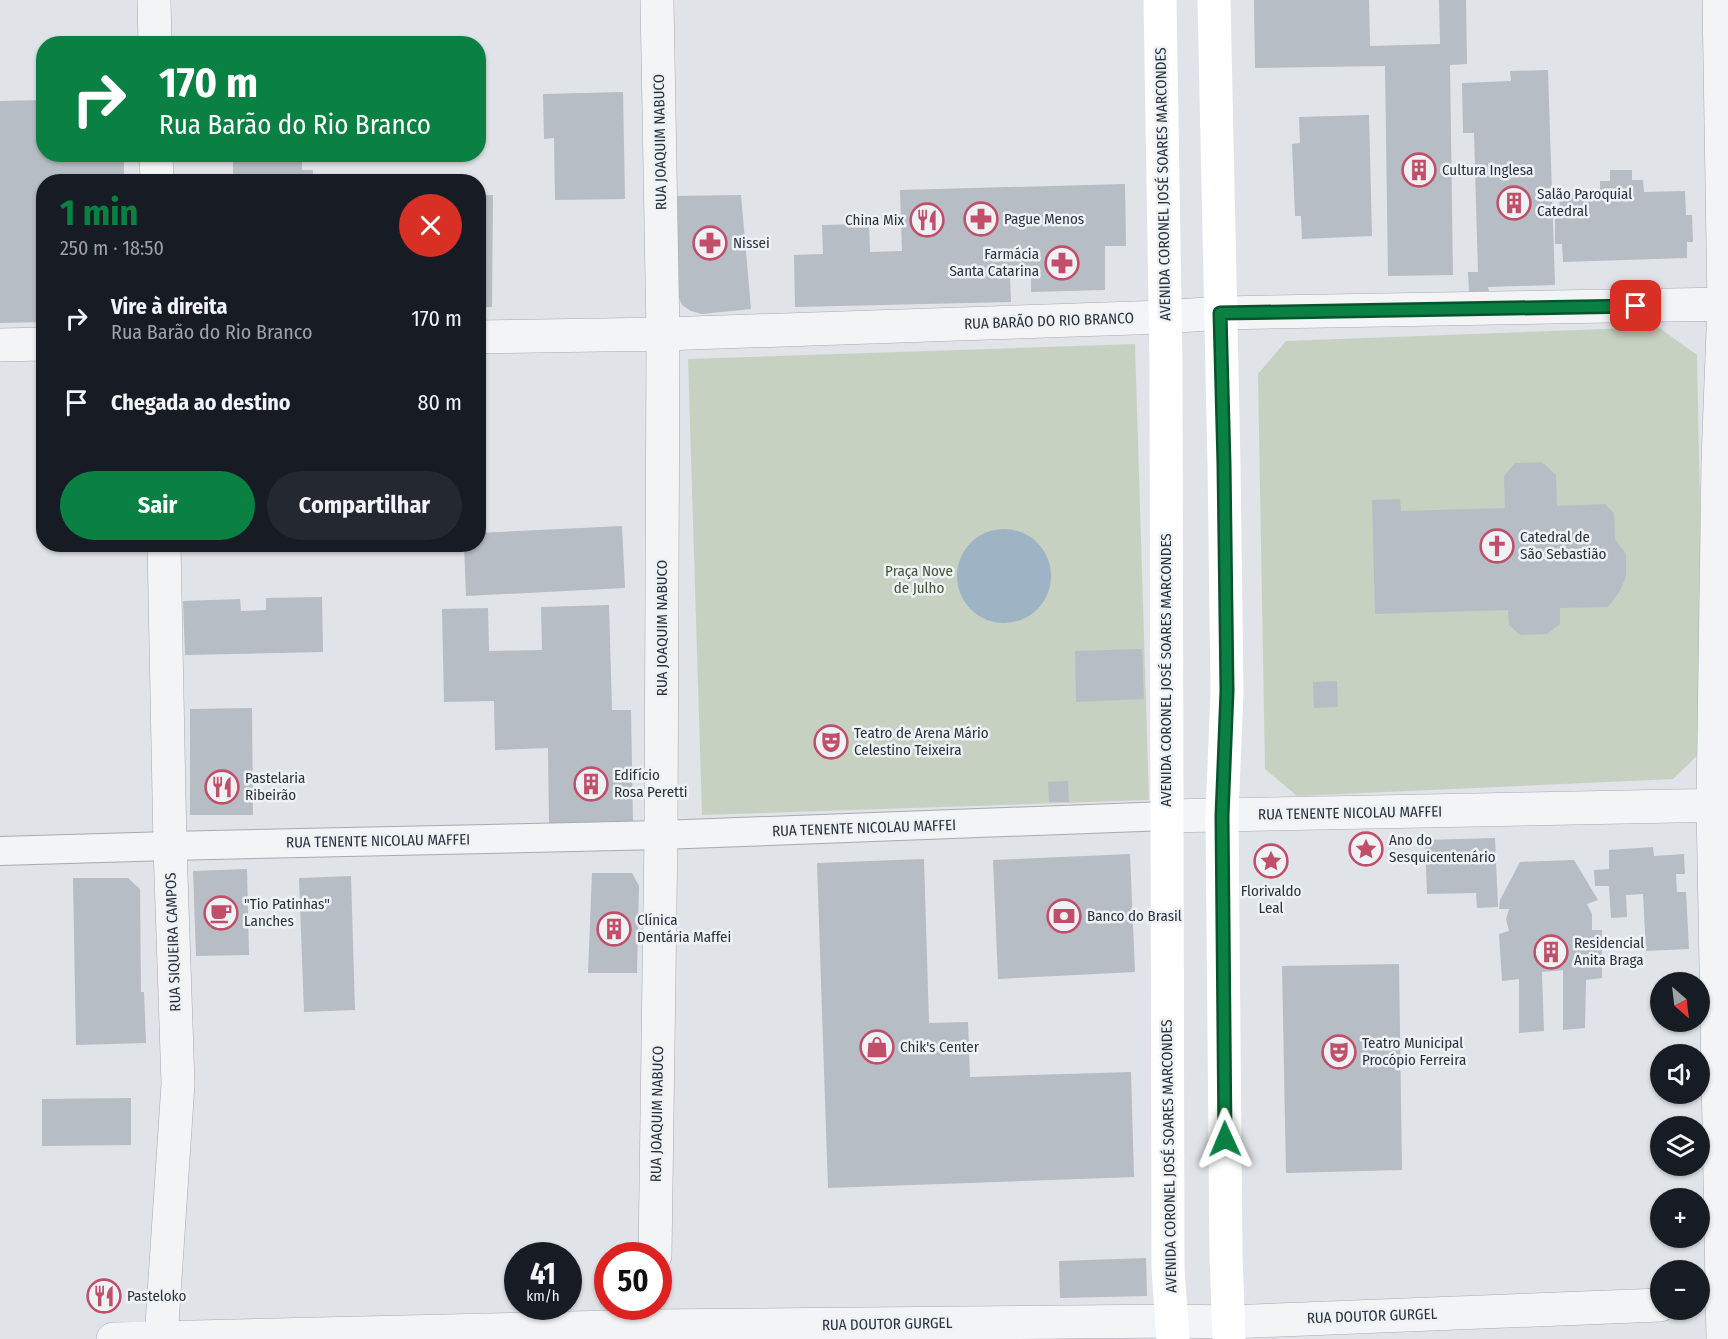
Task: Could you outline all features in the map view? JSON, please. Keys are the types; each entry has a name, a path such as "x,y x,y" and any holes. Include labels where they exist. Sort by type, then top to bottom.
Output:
{"main road":[{"name":"AVENIDA CORONEL JOSÉ SOARES MARCONDES","path":"1160,0 1165,317 1168,1269 1173,1330"},
{"path":"1214,0 1227,691 1222,816 1226,1255 1229,1330"}],"street":[{"path":"154,0 155,36"},
{"name":"RUA JOAQUIM NABUCO","path":"655,1242 661,835 663,334 657,0"},
{"path":"1719,0 1726,304 1718,459 1720,805 1717,1303 1723,1339"},
{"name":"RUA BARÃO DO RIO BRANCO","path":"486,337 663,334 1165,317 1220,313 1726,304"},
{"path":"0,345 36,344"},
{"name":"RUA SIQUEIRA CAMPOS","path":"161,1338 178,1084 170,846 164,552"},
{"name":"RUA TENENTE NICOLAU MAFFEI","path":"0,851 661,835 1167,816 1720,805"},
{"name":"RUA DOUTOR GURGEL","path":"112,1339 654,1324 1229,1330 1650,1306"}],"green space":[{"path":"1658,327 1697,355 1705,748 1673,779 1297,796 1265,769 1258,374 1286,341"},
{"name":"Praça Nove de Julho","path":"1135,344 1149,800 702,815 688,359"}],"water":[{"path":"1004,529 1022,532 1037,543 1048,558 1051,576 1048,594 1037,609 1022,620 1004,623 986,620 971,609 960,594 957,576 960,558 971,543 986,532"}],"building":[{"path":"1254,0 1369,0 1370,46 1440,44 1439,0 1466,0 1467,64 1450,65 1453,275 1388,276 1385,66 1255,68"},
{"name":"Salão Paroquial Catedral","path":"1548,70 1555,285 1488,287 1489,291 1469,292 1468,272 1478,272 1474,133 1463,133 1462,83 1511,81 1510,71"},
{"path":"623,92 625,199 555,200 554,138 544,139 543,94"},
{"path":"36,100 36,162 124,162 124,174 36,174 36,322 0,323 0,101"},
{"path":"1369,115 1372,236 1302,239 1301,216 1295,216 1292,144 1300,143 1299,117"},
{"path":"233,162 302,162 302,170 313,170 313,174 233,174"},
{"path":"1610,170 1632,170 1632,180 1643,180 1644,192 1685,191 1686,215 1692,215 1693,242 1687,242 1687,258 1563,262 1562,244 1555,244 1555,219 1560,218 1559,194 1600,193 1600,181 1610,181"},
{"path":"1125,184 1126,246 1105,246 1105,290 1031,292 1031,274 1010,275 1011,302 795,307 794,255 823,254 822,225 869,224 870,252 902,251 900,190"},
{"path":"486,195 493,195 492,307 486,307"},
{"name":"Nissei","path":"741,195 751,309 702,314 691,311 682,305 676,291 674,196"},
{"name":"Catedral de São Sebastião","path":"1542,462 1556,475 1557,506 1605,504 1614,513 1615,539 1626,554 1626,577 1620,591 1608,607 1560,608 1560,624 1547,634 1520,635 1509,625 1508,610 1375,614 1372,500 1400,499 1401,511 1505,508 1504,476 1515,463"},
{"path":"622,526 625,588 466,596 464,552 486,552 486,533"},
{"path":"322,597 323,652 185,655 183,601 240,599 241,611 266,610 266,598"},
{"path":"609,605 612,710 631,710 633,821 549,823 548,748 495,750 494,701 444,702 442,609 488,608 489,651 542,650 541,607"},
{"path":"1142,649 1144,699 1076,702 1075,651"},
{"path":"1337,681 1338,707 1314,708 1313,682"},
{"path":"252,708 253,815 190,815 190,709"},
{"path":"1068,781 1069,802 1049,802 1048,782"},
{"path":"1495,838 1498,907 1477,908 1476,893 1427,894 1425,840"},
{"path":"1653,847 1654,856 1684,854 1685,874 1676,874 1677,892 1686,892 1689,949 1646,951 1643,894 1626,895 1627,917 1611,918 1609,886 1595,886 1594,870 1609,869 1609,850"},
{"name":"Banco do Brasil","path":"1130,854 1135,972 998,979 993,860"},
{"name":"Chik's Center","path":"924,859 929,1023 968,1022 970,1077 1131,1072 1134,1177 828,1188 817,863"},
{"name":"Residencial Anita Braga","path":"1574,860 1598,900 1587,904 1592,914 1592,930 1602,930 1602,978 1586,980 1585,1028 1563,1030 1563,970 1542,972 1544,1031 1519,1033 1519,979 1502,981 1499,934 1509,931 1506,919 1509,909 1499,909 1500,900 1520,862"},
{"name":"\"Tio Patinhas\" Lanches","path":"247,869 249,955 196,956 193,871"},
{"name":"Clínica Dentária Maffei","path":"592,873 632,873 639,886 637,973 588,973"},
{"path":"351,876 355,1010 304,1012 299,878"},
{"path":"73,878 128,878 140,889 141,992 144,992 146,1043 76,1045"},
{"path":"1399,964 1402,1170 1286,1173 1282,966"},
{"path":"131,1098 131,1145 42,1146 42,1099"},
{"path":"1146,1258 1147,1296 1060,1298 1059,1261"}],"place":[{"name":"Cultura Inglesa","path":"1419,170"},
{"name":"Salão Paroquial Catedral","path":"1514,203"},
{"name":"Pague Menos","path":"981,219"},
{"name":"China Mix","path":"927,220"},
{"name":"Nissei","path":"710,243"},
{"name":"Farmácia Santa Catarina","path":"1062,263"},
{"name":"Catedral de São Sebastião","path":"1497,546"},
{"name":"Teatro de Arena Mário Celestino Teixeira","path":"831,742"},
{"name":"Edifício Rosa Peretti","path":"591,784"},
{"name":"Pastelaria Ribeirão","path":"222,787"},
{"name":"Ano do Sesquicentenário","path":"1366,849"},
{"name":"Florivaldo Leal","path":"1271,861"},
{"name":"\"Tio Patinhas\" Lanches","path":"221,913"},
{"name":"Banco do Brasil","path":"1064,916"},
{"name":"Clínica Dentária Maffei","path":"614,929"},
{"name":"Residencial Anita Braga","path":"1551,952"},
{"name":"Chik's Center","path":"877,1047"},
{"name":"Teatro Municipal Procópio Ferreira","path":"1339,1052"},
{"name":"Pasteloko","path":"104,1296"}],"route":[{"path":"1225,1139 1222,816 1227,691 1220,313 1636,306"}]}
